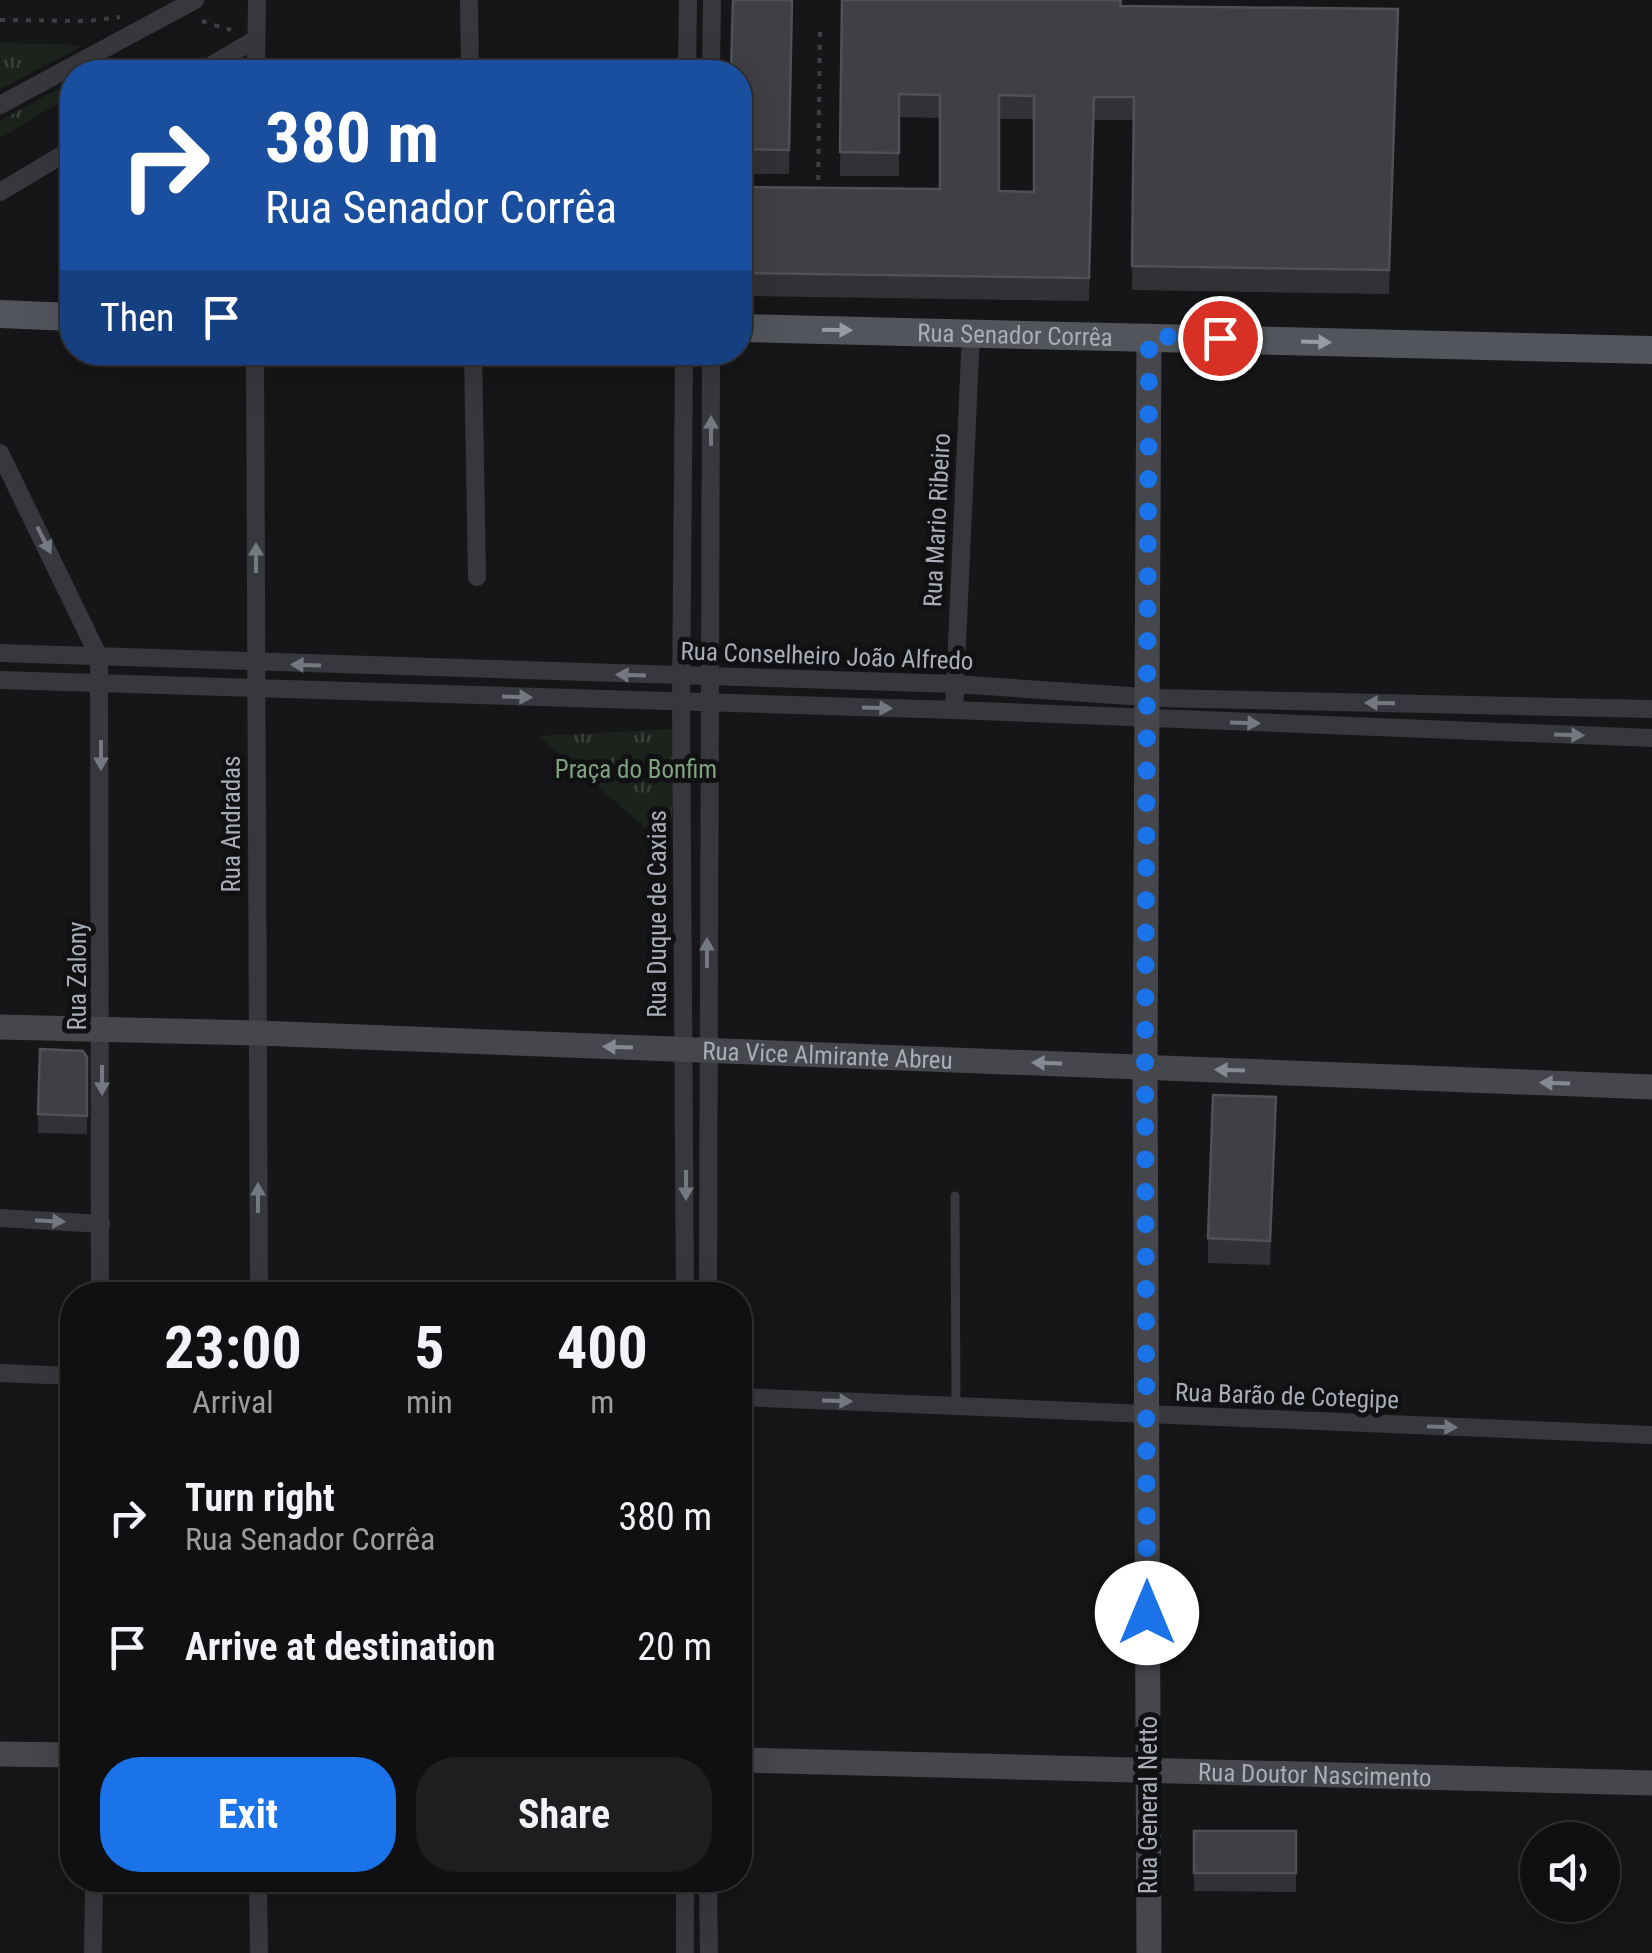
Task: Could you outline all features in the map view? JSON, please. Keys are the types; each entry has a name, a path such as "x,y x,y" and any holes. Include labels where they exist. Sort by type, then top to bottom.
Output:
{"main road":[{"path":"0,314 60,316"},
{"name":"Rua Senador Corrêa","path":"752,328 1652,350"}],"street":[{"path":"84,60 195,0"},
{"path":"256,60 257,0"},
{"path":"469,0 470,60"},
{"path":"687,60 688,0"},
{"path":"711,60 712,0"},
{"path":"220,60 256,39"},
{"path":"0,105 60,73"},
{"path":"0,192 60,156"},
{"name":"Rua Mario Ribeiro","path":"954,710 971,333"},
{"name":"Rua General Netto","path":"1149,336 1145,1066 1149,1953"},
{"name":"Rua Andradas","path":"254,365 259,1282"},
{"path":"473,365 476,576"},
{"name":"Rua Duque de Caxias","path":"684,365 682,911 695,1050 708,1130 708,1282"},
{"name":"Rua Duque de Caxias","path":"686,1282 686,1130 707,912 711,365"},
{"path":"0,453 99,657"},
{"path":"683,493 710,495"},
{"path":"682,560 710,560"},
{"name":"Rua Conselheiro João Alfredo","path":"0,654 955,684 1042,690 1148,709 1331,726 1652,738"},
{"name":"Rua Zalony","path":"99,657 100,1282"},
{"path":"164,683 165,660"},
{"path":"382,667 382,692"},
{"path":"474,696 475,670"},
{"name":"Rua Conselheiro João Alfredo","path":"0,680 1040,714 1332,702 1652,709"},
{"path":"824,680 824,706"},
{"path":"1040,714 1042,690"},
{"path":"1331,726 1332,702"},
{"path":"1417,703 1418,730"},
{"path":"682,911 707,912"},
{"name":"Rua Vice Almirante Abreu","path":"0,1027 258,1033 1652,1086"},
{"path":"686,1130 708,1130"},
{"path":"0,1218 100,1224"},
{"path":"0,1374 60,1376"},
{"name":"Rua Barão de Cotegipe","path":"752,1397 1652,1435"},
{"path":"0,1754 60,1755"},
{"name":"Rua Doutor Nascimento","path":"752,1760 1652,1782"},
{"path":"94,1892 94,1953"},
{"path":"258,1892 259,1953"},
{"path":"685,1892 685,1953"},
{"path":"708,1892 709,1953"},
{"path":"685,1926 709,1926"}],"lane":[{"path":"955,1196 956,1405"}],"path":[{"path":"818,198 820,24"}],"green space":[{"path":"0,43 84,45 0,89"},
{"path":"60,88 60,102 0,138 0,121"},
{"name":"Praça do Bonfim","path":"676,729 670,849 539,736"}],"building":[{"path":"733,0 792,0 789,150 752,149 752,60 731,60"},
{"path":"842,0 1121,0 1120,6 1398,9 1389,270 1132,266 1134,97 1094,97 1089,278 752,273 752,187 940,189 940,95 899,94 899,153 840,152","holes":["999,95 1034,96 1034,192 999,191"]},
{"path":"40,1049 83,1051 87,1057 87,1116 38,1114"},
{"path":"1213,1095 1276,1097 1270,1241 1208,1238"},
{"path":"1194,1831 1296,1831 1296,1873 1194,1873"}],"route":[{"path":"1147,1613 1149,336 1220,338"}]}
